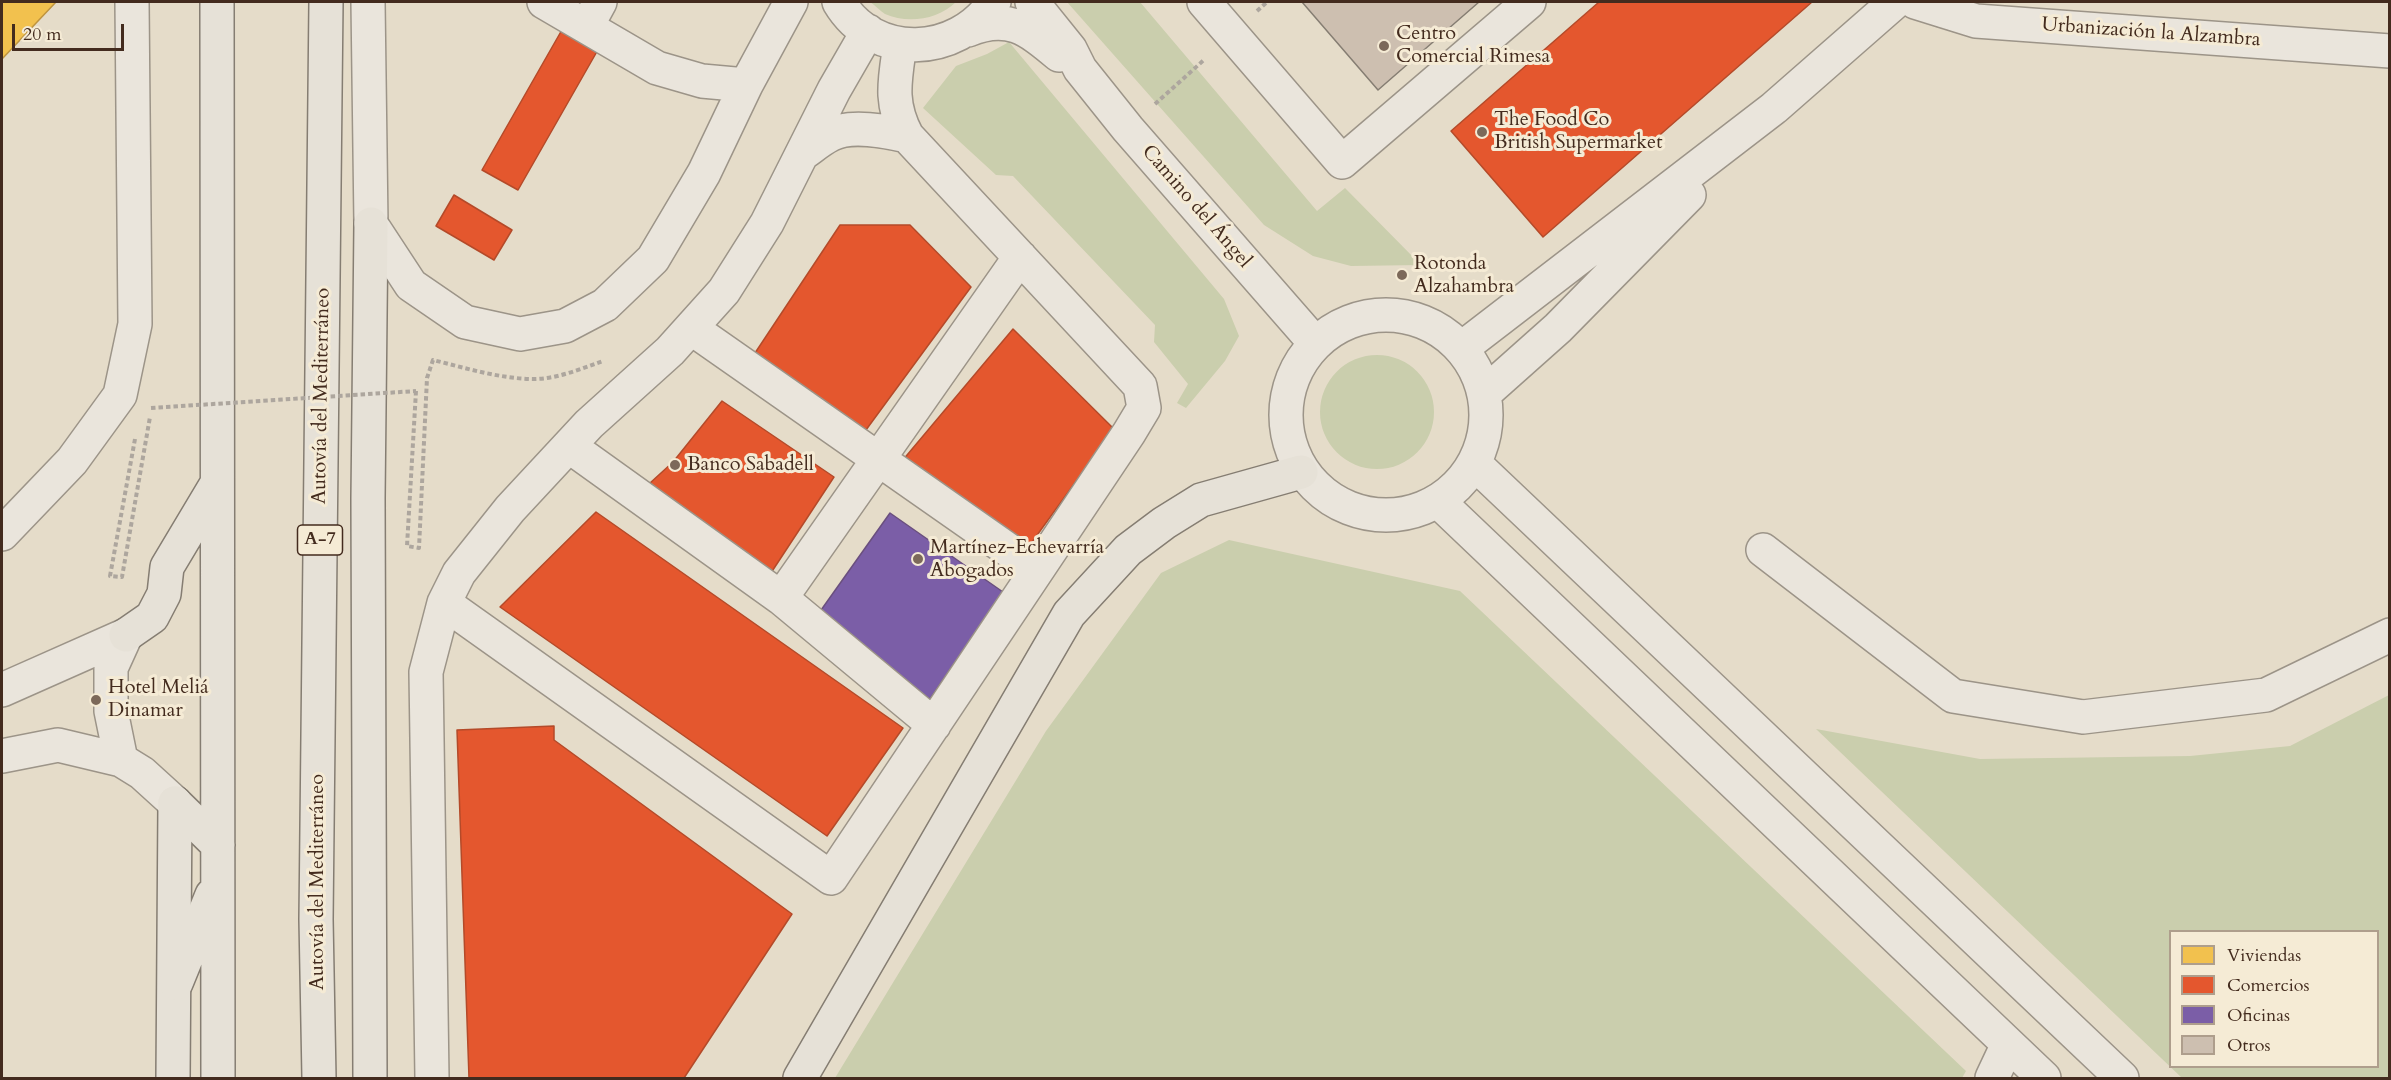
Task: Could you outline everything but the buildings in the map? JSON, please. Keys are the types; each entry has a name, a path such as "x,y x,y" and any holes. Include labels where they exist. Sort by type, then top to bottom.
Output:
{"main road":[{"path":"217,2 218,1078"},
{"name":"Autovía del Mediterráneo","path":"319,1078 316,919 326,2"},
{"path":"370,1078 368,498 371,224"},
{"path":"800,1078 1069,614 1128,550 1182,511 1201,500 1301,472"},
{"path":"126,636 152,617 164,594 167,567 216,485"},
{"path":"175,803 218,845"},
{"path":"173,1078 176,983 175,803"},
{"path":"176,983 219,879"}],"street":[{"path":"2,534 72,461 120,395 135,324 132,2"},
{"path":"368,2 371,224 411,285 465,322 520,334 565,326 605,305 652,259 704,173 746,86 791,2"},
{"path":"546,2 594,14 657,68 702,81 746,86"},
{"path":"839,2 858,25 878,37 900,44 923,45 946,41 968,30 986,14 994,2"},
{"name":"Camino del Ángel","path":"1032,2 1070,49 1080,69 1128,129 1315,343"},
{"path":"1204,2 1342,162 1529,2"},
{"path":"1462,348 1774,108 1895,2"},
{"name":"Urbanización la Alzambra","path":"1915,2 1976,21 2390,51"},
{"name":"Camino del Ángel","path":"968,30 984,23 1002,22 1019,26 1037,36 1080,69"},
{"path":"432,1078 426,672 444,603 459,573 510,509 562,453 670,351 724,291 768,224 834,90 868,31"},
{"path":"444,603 831,878 1144,408 1140,386 907,136 897,117 893,94 900,44"},
{"path":"1485,393 1558,328 1774,108"},
{"path":"802,154 832,133 876,130 907,136"},
{"path":"781,598 1020,257"},
{"path":"1373,315 1437,328 1462,348 1476,369 1485,393 1487,417 1484,442 1475,464 1459,485 1438,502 1402,516 1328,499 1301,472 1289,447 1287,437 1284,419 1287,391 1298,365 1315,343 1342,324 1373,315"},
{"path":"691,328 1037,570"},
{"path":"562,453 659,536"},
{"path":"562,453 781,598 934,724"},
{"path":"1475,464 2122,1078"},
{"path":"1438,502 2044,1078"},
{"path":"1763,550 1953,696 2083,717 2266,695 2390,635"},
{"path":"2,690 126,636"},
{"path":"121,760 111,711 111,668 126,636"},
{"path":"2,756 58,745 121,760 142,773 175,803"},
{"path":"1992,1078 2008,1044"}],"path":[{"path":"1128,129 1267,2"},
{"path":"120,395 137,426 110,576 122,577 152,408 416,391 407,546 419,548 427,378 433,360 495,375 531,379 568,373 604,361"}],"green space":[{"path":"870,2 956,2 949,8 931,16 903,19 885,14"},
{"path":"1067,2 1140,2 1317,211 1345,188 1421,265 1351,266 1313,256 1264,225"},
{"path":"1009,42 1224,299 1239,336 1225,361 1186,408 1177,403 1188,384 1154,342 1155,325 1013,176 996,175 923,108 956,66 987,54"},
{"path":"1377,355 1399,359 1417,372 1430,390 1434,412 1430,434 1417,452 1399,465 1377,469 1355,465 1337,452 1324,434 1320,412 1324,390 1337,372 1355,359"},
{"path":"1229,540 1460,591 1966,1071 1962,1078 835,1078 1046,731 1161,573"},
{"path":"2389,695 2389,1078 2182,1078 2172,1068 2379,1068 2379,930 2169,930 2169,1066 1816,729 1980,759 2190,756 2290,746"}],"place":[{"name":"Centro Comercial Rimesa","path":"1384,46"},
{"name":"The Food Co British Supermarket","path":"1482,132"},
{"name":"Rotonda Alzahambra","path":"1402,275"},
{"name":"Banco Sabadell","path":"675,465"},
{"name":"Martínez-Echevarría Abogados","path":"918,559"},
{"name":"Hotel Meliá Dinamar","path":"96,700"}]}
